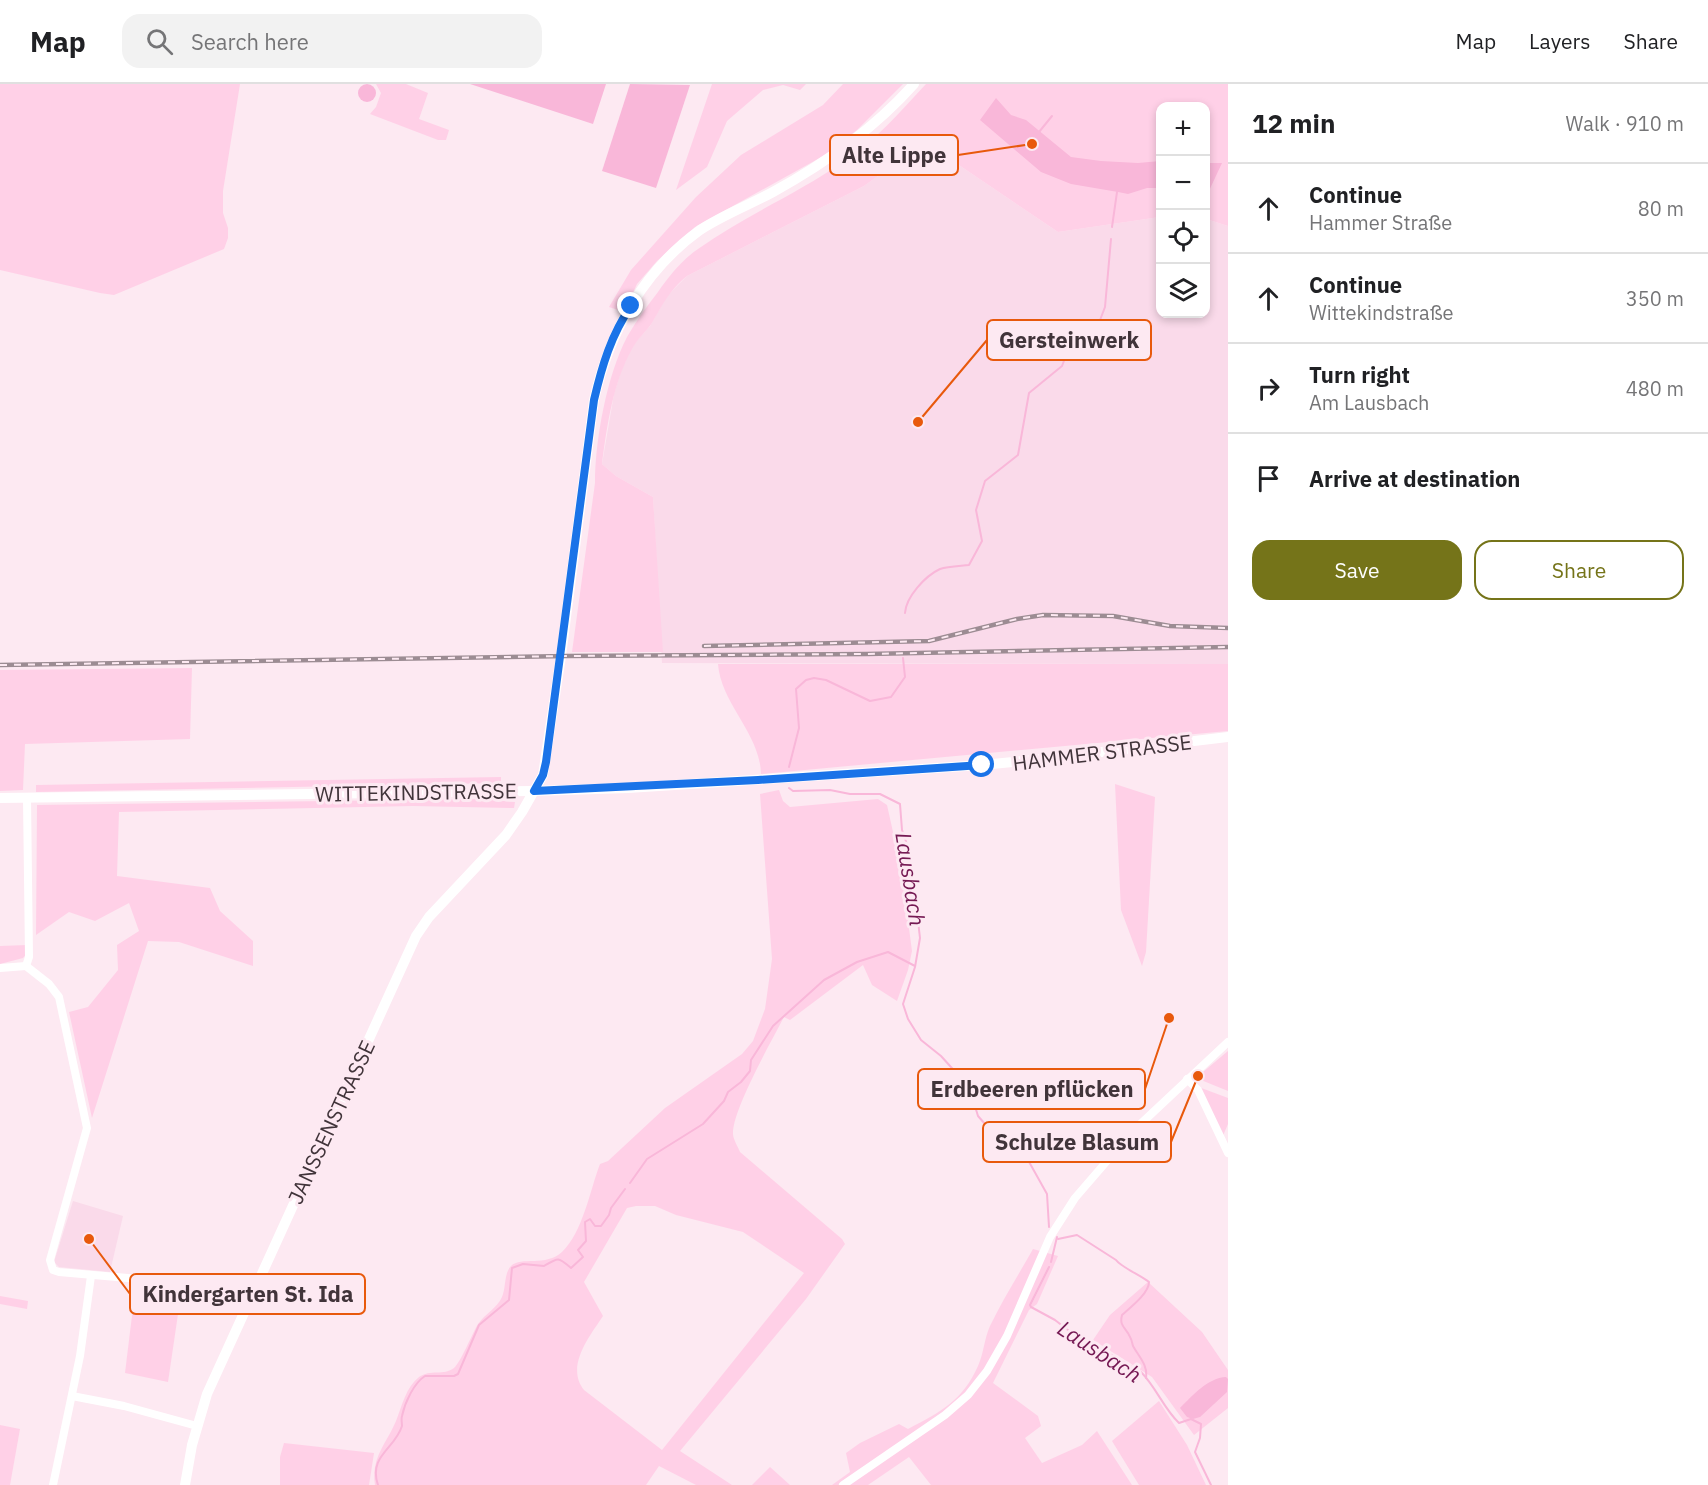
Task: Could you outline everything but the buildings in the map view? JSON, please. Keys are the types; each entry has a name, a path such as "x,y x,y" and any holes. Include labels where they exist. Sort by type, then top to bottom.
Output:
{"main road":[{"name":"JANSSENSTRASSE","path":"184,1485 197,1426 207,1394 416,936 429,917 506,836 543,775 594,400 603,364 620,323 658,268 701,230 773,192 837,153 867,130 914,84"},
{"name":"HAMMER STRASSE","path":"903,770 1052,759 1228,737"},
{"name":"WITTEKINDSTRASSE","path":"0,798 534,791 628,788 903,770"}],"street":[{"path":"26,966 29,957 27,798"},
{"path":"0,968 26,966 49,984 59,998 87,1128 50,1260 53,1270 91,1276 208,1285 249,1301"},
{"path":"847,1484 958,1405 979,1382 1007,1336 1050,1237 1060,1220 1094,1175 1132,1132 1228,1042"},
{"path":"1187,1079 1198,1090 1228,1153"},
{"path":"53,1485 86,1326 91,1276"},
{"path":"72,1396 124,1406 197,1426"}],"shaded area":[{"path":"0,84 240,84 223,191 223,213 228,228 228,238 224,249 114,295 0,270"},
{"path":"367,84 373,87 376,93 373,99 367,102 361,99 358,93 361,87"},
{"path":"376,84 406,84 428,93 419,119 449,130 446,140 438,140 370,114 376,107 381,93"},
{"path":"470,84 606,84 593,124"},
{"path":"630,84 690,85 656,188 602,171"},
{"path":"712,84 806,84 800,90 783,85 763,90 727,121 707,167 676,190"},
{"path":"843,84 903,84 857,130 825,155 695,227 657,261 637,284 627,305 618,310 609,307 631,270 696,197 741,155 823,105"},
{"path":"926,84 1228,84 1228,226 1210,220 1210,102 1156,102 1156,218 1058,232 941,153 914,150 864,186 687,276 667,298 652,323 634,345 625,362 612,405 602,464 616,476 653,497 663,652 572,652 595,483 600,428 614,370 620,352 634,325 671,274 692,253 825,174 855,154 887,126"},
{"path":"996,98 1011,115 1026,120 1071,157 1138,163 1156,161 1156,188 1147,188 1128,194 1071,184 1041,172 980,120"},
{"path":"914,150 941,153 1058,232 1156,218 1156,318 1210,318 1210,220 1228,226 1228,664 662,663 653,497 616,476 602,464 614,394 622,368 633,345 650,326 667,296 687,276 864,186"},
{"path":"1210,163 1222,163 1210,189"},
{"path":"718,664 1228,664 1228,731 761,774 754,745 726,692"},
{"path":"192,668 190,739 25,744 23,790 0,791 0,670"},
{"path":"501,777 501,783 36,792 36,785"},
{"path":"1115,784 1155,797 1146,952 1142,966 1121,910"},
{"path":"779,790 783,801 790,807 878,799 887,805 901,868 912,951 897,1001 872,985 863,965 790,1020 784,1017 754,1076 734,1123 733,1134 740,1152 845,1244 806,1299 680,1451 732,1485 696,1485 659,1466 646,1485 375,1485 374,1472 381,1449 411,1386 423,1375 446,1372 457,1365 478,1324 502,1297 507,1273 511,1266 515,1263 549,1259 562,1252 581,1222 600,1164 608,1161 665,1108 742,1054 753,1041 765,1009 772,959 760,794","holes":["655,1206 676,1215 743,1232 804,1273 662,1450 584,1390 577,1371 578,1361 586,1342 603,1316 584,1282 627,1208"]},
{"path":"478,799 515,802 514,808 413,806 119,812 117,876 210,888 220,911 253,941 253,966 179,942 148,941 92,1118 69,1012 88,1007 118,970 117,945 139,931 129,903 95,921 69,912 36,935 37,805"},
{"path":"27,945 27,953 23,958 0,964 0,946"},
{"path":"1228,1051 1228,1091 1196,1078"},
{"path":"1196,1086 1228,1098 1228,1124 1222,1138"},
{"path":"73,1201 123,1216 110,1272 59,1267 54,1262"},
{"path":"1033,1249 1058,1256 1037,1304 1029,1310 993,1383 1038,1416 1041,1426 1025,1438 1042,1463 1082,1445 1097,1431 1132,1485 931,1485 909,1457 868,1485 832,1485 850,1472 846,1453 860,1443 899,1424 908,1429 920,1423 950,1404 965,1388 980,1361 990,1326"},
{"path":"1148,1282 1202,1332 1228,1370 1228,1408 1194,1435 1152,1377 1093,1340 1110,1315"},
{"path":"136,1283 182,1287 168,1382 125,1373"},
{"path":"0,1296 28,1301 27,1309 0,1304"},
{"path":"1226,1377 1228,1379 1227,1392 1200,1417 1193,1419 1187,1417 1180,1408 1207,1384"},
{"path":"1159,1401 1187,1445 1206,1485 1139,1485 1112,1441"},
{"path":"0,1425 20,1429 10,1485 0,1485"},
{"path":"284,1443 374,1453 369,1485 280,1485 280,1457"},
{"path":"770,1467 790,1485 752,1485"}],"waterway":[{"name":"Lausbach","path":"1039,132 1052,116"},
{"name":"Lausbach","path":"1112,227 1117,192"},
{"name":"Lausbach","path":"905,613 909,600 917,588 934,572 943,568 969,565 982,541 976,510 985,481 1018,455 1029,393 1062,366 1070,345 1097,328 1105,307 1111,239"},
{"name":"Lausbach","path":"789,767 799,728 796,689 806,680 814,678 826,680 870,701 891,697 905,677 903,658"},
{"name":"Lausbach","path":"789,788 793,791 830,790 850,794 880,794 900,804 902,830 910,853 920,938 915,967 903,1004 908,1019 921,1040 941,1056 969,1087 978,1116 998,1139 1019,1149 1028,1160 1047,1194 1049,1227"},
{"path":"630,1183 647,1159 703,1124 724,1101 728,1092 750,1071 751,1060 773,1026 824,980 857,962 888,952 915,966"},
{"path":"378,1485 376,1475 379,1460 399,1434 403,1411 414,1388 425,1376 458,1374 479,1325 509,1300 512,1268 523,1264 544,1266 558,1260 571,1268 583,1257 578,1250 586,1241 585,1222 590,1219 595,1226 601,1226 625,1189"},
{"path":"1058,1239 1077,1235 1149,1282 1143,1295 1122,1315 1121,1319 1144,1365 1146,1378"},
{"name":"Lausbach","path":"1051,1262 1057,1237"},
{"name":"Lausbach","path":"1049,1267 1031,1307 1055,1320 1082,1341 1098,1347 1141,1372 1179,1423 1191,1419 1201,1424 1200,1438 1195,1452 1211,1485"}],"railway":[{"path":"704,646 929,641 1017,619 1043,615 1113,616 1170,626 1228,628"},
{"path":"0,665 1228,647"}],"place":[{"name":"Alte Lippe","path":"1032,144"},
{"name":"Gersteinwerk","path":"918,422"},
{"name":"Erdbeeren pflücken","path":"1169,1018"},
{"name":"Schulze Blasum","path":"1198,1076"},
{"name":"Kindergarten St. Ida","path":"89,1239"}],"route":[{"path":"631,306 609,347 594,400 546,762 543,775 534,791 628,788 982,765"}]}
